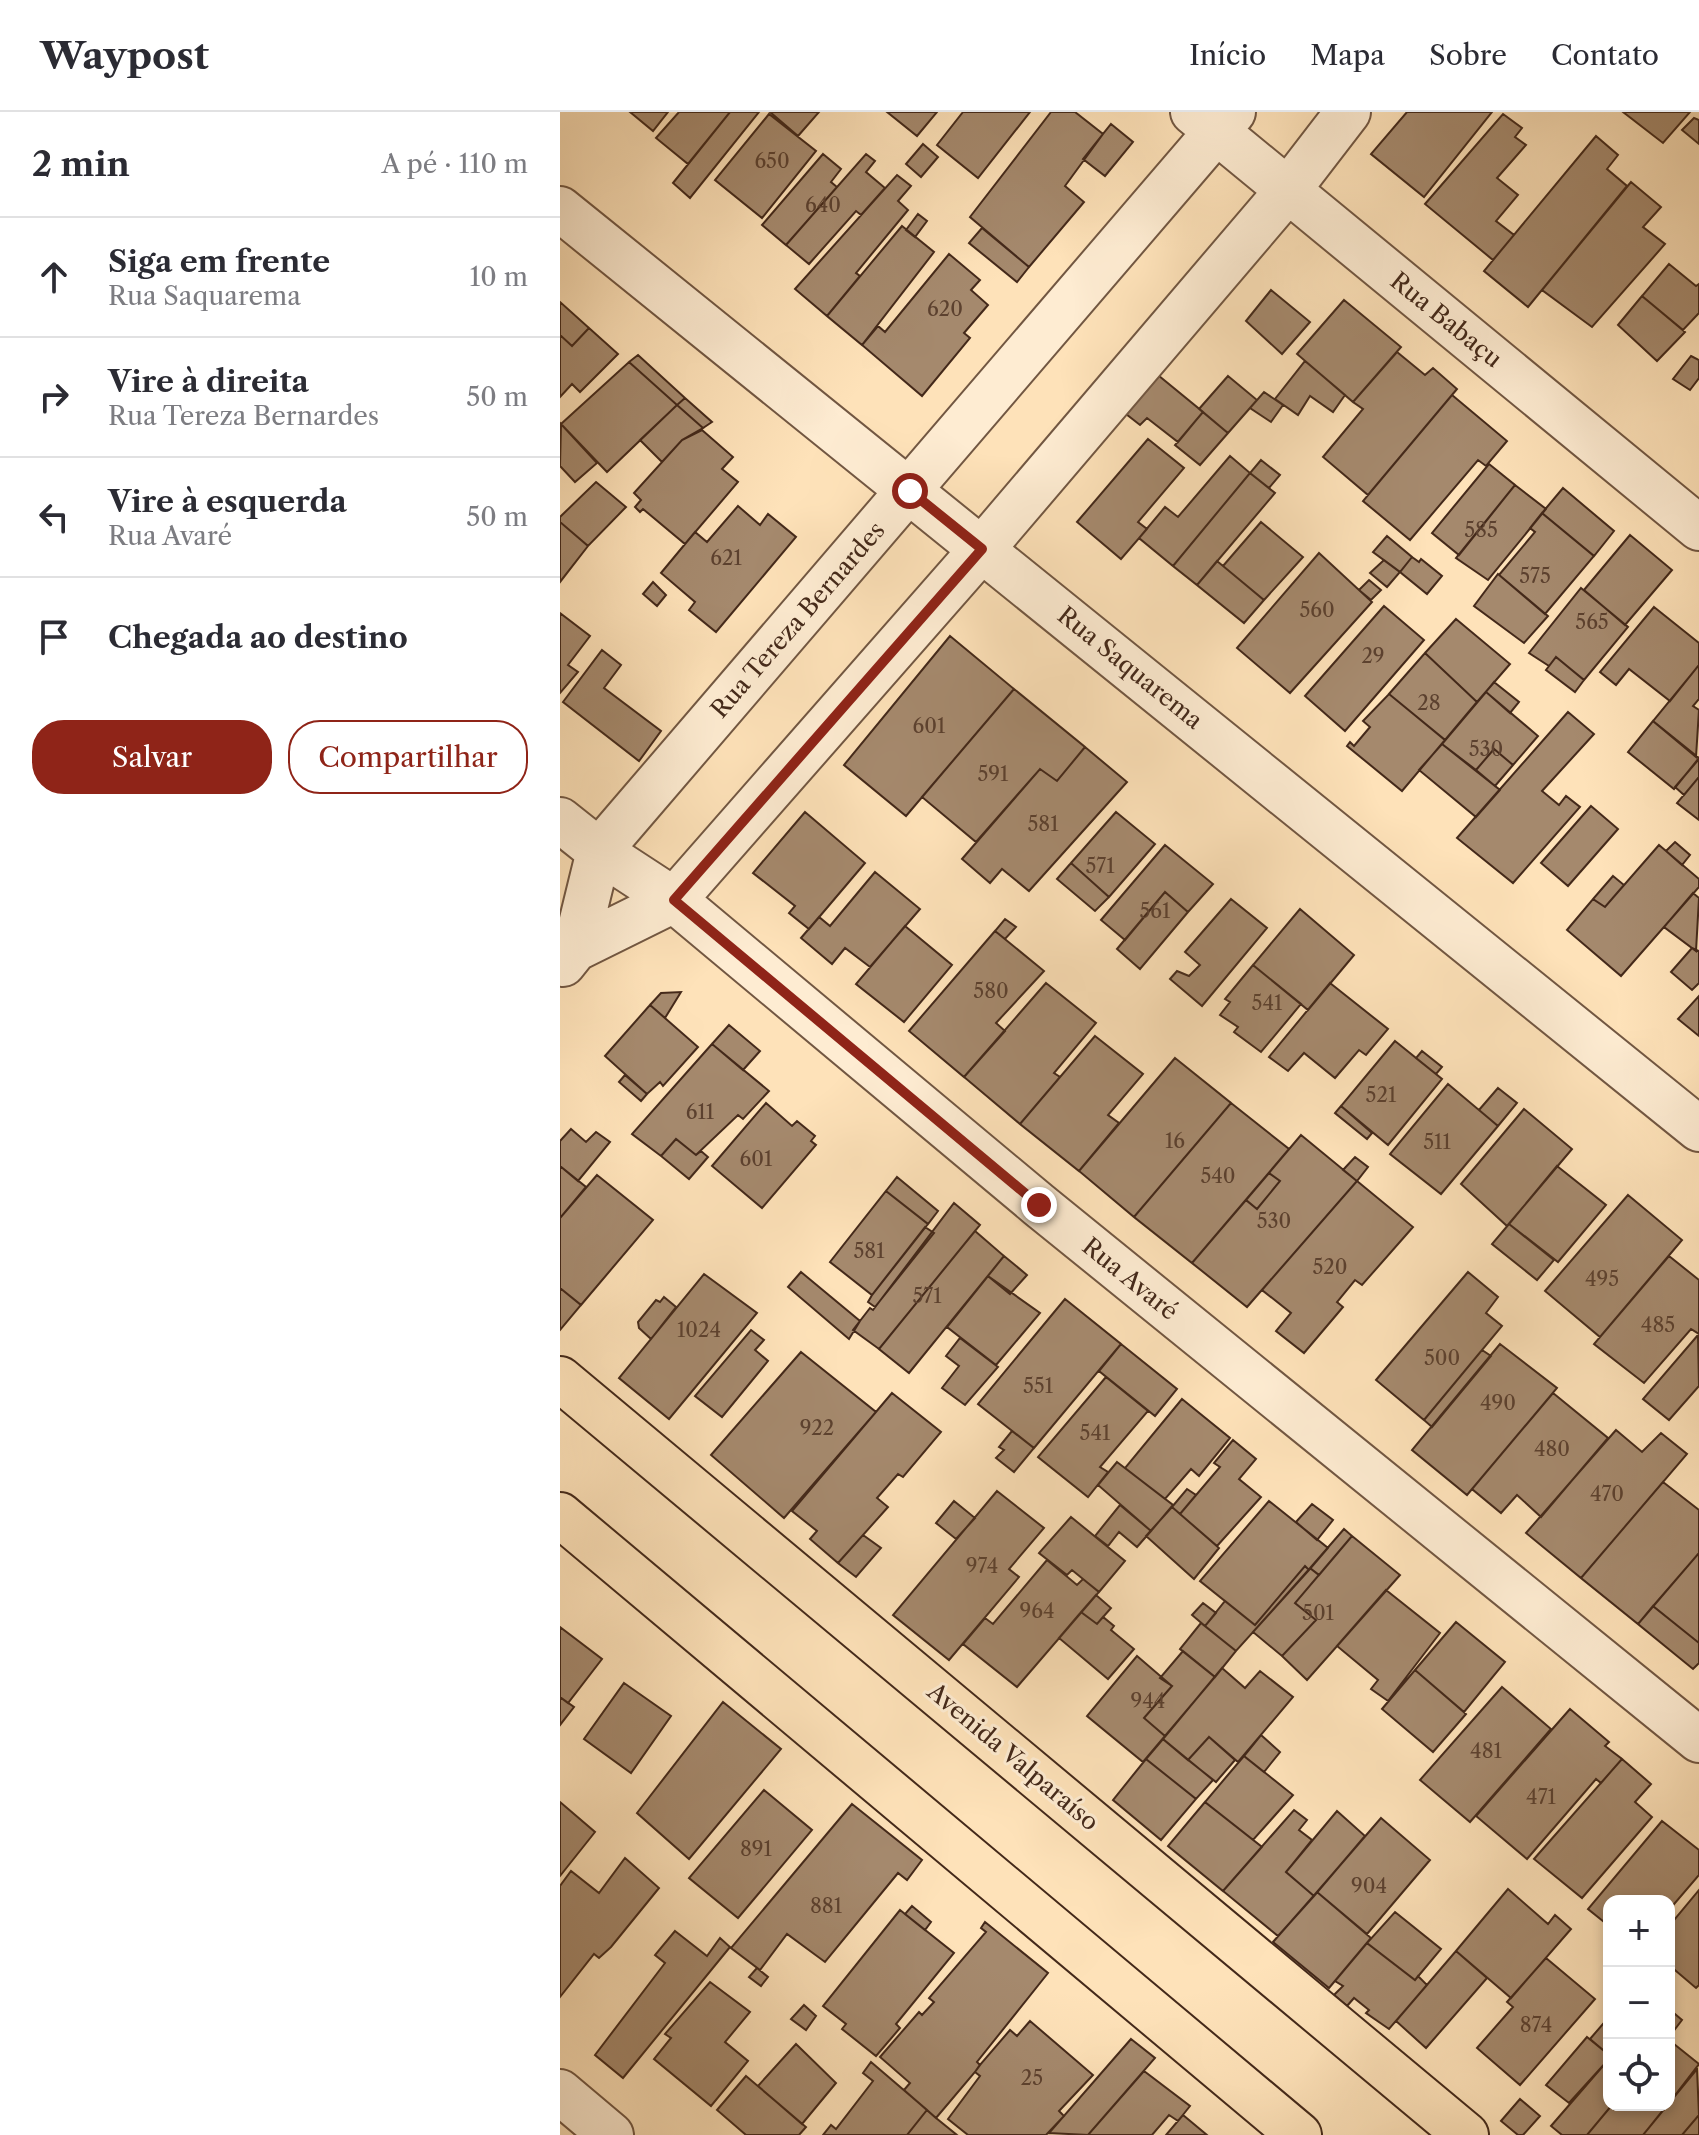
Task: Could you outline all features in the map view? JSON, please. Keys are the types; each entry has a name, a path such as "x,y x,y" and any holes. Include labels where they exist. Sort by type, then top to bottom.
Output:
{"main road":[{"name":"Avenida Valparaíso","path":"560,1379 1466,2135"},
{"path":"560,1515 1299,2135"}],"street":[{"path":"568,958 674,900 982,549 1288,190 1348,112"},
{"name":"Rua Babaçu","path":"1214,118 1288,190 1699,528"},
{"name":"Rua Tereza Bernardes","path":"568,958 599,851 910,491 1214,118"},
{"name":"Rua Saquarema","path":"560,209 1699,1129"},
{"name":"Rua Avaré","path":"560,820 599,851 674,900 1039,1205 1699,1740"},
{"path":"560,2092 611,2135"}],"building":[{"path":"630,112 668,112 653,131"},
{"path":"679,112 730,112 688,164 656,138"},
{"path":"730,112 759,112 690,198 673,183"},
{"path":"770,112 819,112 798,136"},
{"path":"887,112 937,112 917,136"},
{"path":"963,112 1030,112 978,178 937,145"},
{"path":"1051,112 1075,112 1103,134 1065,186 1084,202 1029,267 970,217"},
{"path":"1407,112 1492,112 1424,197 1371,154"},
{"path":"1623,112 1690,112 1663,143"},
{"path":"769,114 816,151 762,218 715,180"},
{"path":"1503,114 1522,128 1515,137 1526,145 1497,178 1518,195 1496,221 1514,235 1493,260 1425,204"},
{"path":"1694,118 1699,120 1699,144 1682,130"},
{"path":"1111,124 1133,142 1105,176 1083,159"},
{"path":"1596,136 1618,155 1607,169 1627,186 1528,307 1484,271"},
{"path":"923,144 938,157 921,177 906,164"},
{"path":"823,154 841,169 831,182 837,187 786,245 762,225"},
{"path":"866,154 875,161 866,172 885,188 861,215 856,211 809,264 786,245"},
{"path":"897,175 911,186 898,201 908,210 856,273 860,276 827,316 795,289"},
{"path":"1631,182 1661,207 1643,227 1665,244 1592,327 1542,290"},
{"path":"918,214 927,221 915,237 906,230"},
{"path":"902,226 934,252 862,345 827,316"},
{"path":"982,228 1029,267 1017,282 969,243"},
{"path":"949,254 980,280 971,290 988,305 964,333 970,338 922,396 862,345 878,326 885,332"},
{"path":"1669,264 1696,286 1699,284 1699,313 1683,330 1642,296"},
{"path":"1271,290 1310,322 1282,354 1246,321"},
{"path":"1642,296 1685,332 1657,361 1618,325"},
{"path":"1344,300 1401,347 1353,402 1297,354"},
{"path":"560,302 589,328 572,346 560,335"},
{"path":"589,328 618,354 580,392 572,384 560,397 560,335 572,346"},
{"path":"1397,352 1425,375 1433,368 1457,389 1368,495 1323,457 1363,409 1353,402"},
{"path":"638,355 685,398 677,405 629,362"},
{"path":"1691,356 1699,360 1699,378 1690,390 1673,379"},
{"path":"1305,361 1345,395 1333,412 1310,396 1298,415 1275,399"},
{"path":"629,362 677,405 607,472 561,424"},
{"path":"1153,371 1203,412 1178,442 1147,418 1140,425 1121,410"},
{"path":"1228,376 1257,400 1228,433 1199,409"},
{"path":"1264,392 1283,405 1271,422 1250,408"},
{"path":"1452,395 1507,441 1486,466 1478,460 1410,540 1363,501"},
{"path":"685,398 712,422 703,428 677,405"},
{"path":"677,405 703,428 682,440 662,462 640,440"},
{"path":"1203,412 1228,433 1200,465 1175,445"},
{"path":"561,424 597,463 575,482 560,466"},
{"path":"702,430 733,457 722,469 738,482 685,544 643,509 640,512 635,507 641,500 634,493 682,440"},
{"path":"1148,439 1184,468 1138,522 1147,529 1121,559 1077,522"},
{"path":"1230,456 1250,473 1173,566 1139,538 1165,507 1178,517"},
{"path":"1261,460 1280,475 1269,488 1250,473"},
{"path":"1489,464 1515,485 1459,555 1432,533"},
{"path":"1250,473 1275,493 1197,585 1173,566"},
{"path":"596,482 626,507 588,546 560,522 560,517"},
{"path":"1515,485 1546,509 1488,580 1456,558"},
{"path":"1563,488 1614,531 1594,556 1542,513"},
{"path":"738,506 760,525 768,514 796,537 716,632 689,610 695,602 661,573 695,532 707,542"},
{"path":"1542,513 1594,556 1545,614 1499,575 1535,532 1530,528"},
{"path":"560,522 588,546 560,582"},
{"path":"1261,522 1303,557 1264,600 1223,566"},
{"path":"1630,535 1672,570 1625,625 1584,590"},
{"path":"1387,536 1412,557 1400,572 1373,552"},
{"path":"1319,553 1372,602 1290,693 1237,648"},
{"path":"1412,557 1419,562 1421,559 1442,576 1427,594 1400,572"},
{"path":"1384,560 1400,572 1387,587 1370,573"},
{"path":"1217,561 1264,600 1244,623 1197,585"},
{"path":"1498,574 1548,616 1524,643 1474,606"},
{"path":"1369,580 1381,590 1371,600 1359,590"},
{"path":"653,582 666,595 657,606 643,594"},
{"path":"1581,588 1628,627 1584,680 1556,657 1549,666 1529,653"},
{"path":"1384,606 1424,640 1345,731 1305,696"},
{"path":"1654,607 1699,643 1699,665 1670,701 1629,669 1616,685 1600,672"},
{"path":"560,613 590,636 568,665 578,672 560,693"},
{"path":"1456,619 1510,664 1477,702 1425,653"},
{"path":"950,636 1014,689 906,816 844,765"},
{"path":"602,650 621,665 604,688 661,731 639,761 563,702"},
{"path":"1425,653 1477,702 1445,740 1389,694"},
{"path":"1556,657 1584,680 1575,692 1546,670"},
{"path":"1699,665 1699,699 1693,706 1699,710 1696,757 1653,721"},
{"path":"1494,682 1519,702 1510,713 1486,692"},
{"path":"1014,689 1085,747 1057,781 1040,769 976,842 922,797"},
{"path":"1486,692 1538,736 1513,765 1494,749 1476,770 1442,744"},
{"path":"1389,694 1445,740 1402,791 1347,746 1350,742 1354,746 1370,727 1363,721"},
{"path":"1568,712 1594,734 1542,791 1559,805 1566,796 1580,807 1513,883 1457,838"},
{"path":"1653,721 1699,758 1674,789 1628,752"},
{"path":"1442,744 1500,790 1476,817 1419,770"},
{"path":"1085,747 1127,782 1029,891 1002,869 990,883 962,859 1040,769 1057,781"},
{"path":"1494,749 1513,765 1495,786 1476,770"},
{"path":"1699,759 1699,777 1684,795 1675,787"},
{"path":"1699,777 1699,820 1677,803"},
{"path":"1591,806 1618,829 1568,886 1541,863"},
{"path":"805,812 865,863 809,929 789,913 795,906 753,873"},
{"path":"1116,812 1155,844 1109,897 1071,863"},
{"path":"1675,842 1690,855 1682,865 1666,851"},
{"path":"1165,845 1213,884 1188,912 1165,892 1125,940 1101,920"},
{"path":"1659,845 1699,879 1699,887 1621,976 1567,930 1593,899 1605,907"},
{"path":"1071,863 1109,897 1095,911 1057,879"},
{"path":"875,872 920,909 870,967 845,948 832,964 801,938 819,917 830,926"},
{"path":"1613,876 1624,885 1605,907 1593,899"},
{"path":"1165,892 1188,912 1140,969 1117,949"},
{"path":"1693,893 1699,898 1696,951 1664,927"},
{"path":"1231,899 1267,928 1202,1006 1170,979 1177,971 1189,976 1200,965 1185,952"},
{"path":"1300,909 1354,955 1308,1010 1253,965"},
{"path":"1005,919 1016,927 1005,939 995,931"},
{"path":"905,926 952,965 904,1022 856,984"},
{"path":"995,931 1044,971 996,1023 1005,1031 964,1077 909,1031"},
{"path":"1692,948 1699,951 1699,983 1692,990 1671,972"},
{"path":"1253,965 1301,1004 1261,1052 1234,1032 1238,1027 1220,1015 1230,1002 1225,999"},
{"path":"1046,983 1096,1023 1054,1073 1060,1077 1020,1124 964,1077"},
{"path":"1330,983 1388,1029 1366,1055 1359,1050 1335,1078 1304,1053 1288,1071 1269,1057"},
{"path":"681,992 665,1018 650,1005 661,993"},
{"path":"1699,996 1699,1036 1678,1019"},
{"path":"650,1005 698,1047 663,1086 660,1082 647,1094 605,1056"},
{"path":"729,1025 760,1051 743,1070 712,1044"},
{"path":"1095,1036 1143,1074 1108,1115 1119,1123 1079,1171 1020,1124"},
{"path":"1395,1041 1442,1079 1388,1145 1341,1106"},
{"path":"712,1044 769,1091 743,1119 738,1115 696,1155 676,1139 661,1156 632,1134"},
{"path":"1422,1051 1442,1067 1436,1074 1416,1058"},
{"path":"1175,1058 1231,1103 1134,1217 1079,1171"},
{"path":"625,1075 647,1094 641,1101 619,1082"},
{"path":"1448,1084 1498,1126 1441,1194 1390,1154"},
{"path":"1498,1088 1517,1103 1498,1126 1479,1110"},
{"path":"766,1103 792,1126 797,1121 815,1136 811,1141 816,1145 762,1208 712,1166"},
{"path":"1231,1103 1289,1149 1192,1263 1134,1217"},
{"path":"1341,1106 1372,1133 1367,1139 1335,1113"},
{"path":"1524,1109 1572,1149 1507,1226 1461,1184"},
{"path":"571,1129 586,1142 596,1132 610,1142 578,1181 560,1166 560,1141"},
{"path":"1301,1135 1357,1181 1247,1307 1192,1263 1246,1200 1257,1209 1280,1181 1269,1173"},
{"path":"676,1139 696,1155 701,1151 708,1157 689,1179 661,1156"},
{"path":"1355,1157 1368,1167 1357,1181 1343,1170"},
{"path":"560,1166 586,1187 560,1218"},
{"path":"1557,1166 1606,1205 1558,1262 1509,1224"},
{"path":"1269,1173 1280,1181 1257,1209 1246,1200"},
{"path":"597,1175 653,1220 581,1305 560,1288 560,1218"},
{"path":"897,1177 938,1211 928,1224 886,1191"},
{"path":"1357,1181 1413,1227 1362,1285 1355,1280 1337,1302 1343,1307 1304,1353 1276,1331 1291,1313 1262,1290"},
{"path":"886,1191 928,1224 872,1295 830,1262"},
{"path":"1628,1195 1682,1240 1600,1337 1545,1291"},
{"path":"954,1203 980,1225 879,1349 853,1330 870,1308 873,1310"},
{"path":"1509,1224 1554,1260 1537,1280 1492,1244"},
{"path":"925,1227 934,1233 875,1307 868,1302 872,1295"},
{"path":"975,1231 1004,1256 909,1373 879,1349"},
{"path":"1004,1256 1027,1275 1010,1294 988,1276"},
{"path":"1669,1256 1699,1280 1699,1334 1691,1329 1644,1383 1594,1344"},
{"path":"801,1272 860,1321 849,1339 788,1287"},
{"path":"1468,1272 1498,1297 1486,1313 1502,1326 1424,1420 1376,1380"},
{"path":"704,1274 757,1313 669,1419 619,1378"},
{"path":"988,1276 1040,1313 996,1365 947,1327"},
{"path":"560,1288 581,1305 560,1330"},
{"path":"664,1297 676,1307 651,1339 639,1328 638,1322 656,1300 660,1302"},
{"path":"1065,1299 1121,1344 1034,1448 978,1404"},
{"path":"751,1330 764,1340 755,1350 768,1361 722,1417 695,1396"},
{"path":"1698,1335 1699,1386 1669,1420 1643,1399"},
{"path":"960,1338 998,1367 965,1405 942,1388 959,1366 946,1356"},
{"path":"1121,1344 1177,1389 1155,1416 1099,1371"},
{"path":"1500,1344 1557,1388 1467,1495 1412,1450"},
{"path":"1482,1350 1491,1356 1432,1427 1424,1420"},
{"path":"801,1352 876,1412 784,1518 711,1455"},
{"path":"1106,1377 1148,1411 1100,1467 1108,1472 1088,1497 1038,1457"},
{"path":"892,1393 941,1432 903,1477 898,1474 877,1498 888,1507 838,1563 810,1539 817,1531 792,1511"},
{"path":"1553,1393 1608,1438 1541,1517 1517,1495 1501,1513 1472,1489"},
{"path":"1182,1399 1230,1438 1199,1476 1191,1469 1165,1499 1125,1468"},
{"path":"1616,1430 1642,1452 1661,1433 1687,1454 1581,1578 1526,1533"},
{"path":"1012,1431 1034,1448 1014,1472 996,1458 1004,1450 999,1447"},
{"path":"1233,1440 1256,1459 1239,1479 1261,1497 1217,1546 1180,1514 1220,1467 1214,1463"},
{"path":"1117,1462 1173,1505 1151,1531 1098,1485"},
{"path":"1663,1482 1699,1510 1699,1553 1638,1624 1581,1578"},
{"path":"1187,1489 1196,1495 1180,1514 1172,1507"},
{"path":"997,1491 1044,1528 1009,1569 1019,1577 949,1660 893,1615"},
{"path":"954,1501 975,1518 956,1539 936,1523"},
{"path":"1269,1501 1328,1548 1309,1570 1305,1566 1255,1625 1200,1581"},
{"path":"1312,1504 1333,1520 1317,1540 1296,1522"},
{"path":"1120,1505 1151,1531 1137,1547 1119,1532 1108,1546 1095,1536"},
{"path":"1172,1507 1219,1548 1194,1579 1146,1536"},
{"path":"1071,1517 1125,1561 1099,1592 1072,1570 1067,1575 1039,1553"},
{"path":"1344,1529 1352,1536 1319,1575 1310,1568"},
{"path":"863,1535 881,1548 856,1577 838,1563"},
{"path":"1352,1536 1400,1575 1307,1680 1282,1656 1316,1620 1295,1603"},
{"path":"1699,1553 1699,1643 1653,1606"},
{"path":"1047,1560 1077,1585 1083,1579 1099,1592 1017,1687 963,1644 985,1618 993,1624"},
{"path":"1305,1566 1309,1570 1236,1651 1205,1626 1225,1601 1255,1625"},
{"path":"1310,1568 1319,1575 1295,1603 1316,1620 1282,1656 1253,1632"},
{"path":"1386,1590 1440,1633 1388,1701 1371,1689 1378,1680 1337,1646"},
{"path":"1096,1595 1111,1608 1097,1624 1081,1612"},
{"path":"1203,1603 1216,1613 1205,1626 1192,1615"},
{"path":"1653,1606 1699,1643 1699,1663 1693,1669 1638,1624"},
{"path":"1081,1612 1097,1624 1103,1617 1114,1626 1111,1630 1134,1649 1108,1679 1059,1638"},
{"path":"1456,1622 1505,1662 1464,1712 1415,1670"},
{"path":"1201,1623 1236,1651 1215,1677 1180,1649"},
{"path":"560,1627 602,1659 568,1703 560,1697"},
{"path":"1183,1651 1215,1677 1165,1736 1144,1718 1172,1686 1160,1678"},
{"path":"1137,1656 1172,1686 1144,1718 1165,1736 1143,1762 1087,1716"},
{"path":"1222,1668 1245,1688 1260,1671 1293,1697 1238,1762 1209,1737 1188,1760 1163,1739"},
{"path":"1415,1670 1466,1714 1433,1752 1382,1709"},
{"path":"624,1683 671,1716 631,1773 584,1739"},
{"path":"1502,1687 1551,1729 1470,1822 1420,1780"},
{"path":"560,1697 574,1707 560,1725"},
{"path":"723,1702 781,1749 689,1859 637,1813"},
{"path":"1570,1709 1609,1742 1605,1746 1622,1759 1601,1783 1596,1779 1527,1859 1476,1816"},
{"path":"1261,1735 1280,1752 1264,1772 1244,1756"},
{"path":"1209,1737 1235,1760 1216,1782 1188,1760"},
{"path":"1163,1739 1213,1780 1196,1799 1146,1759"},
{"path":"1244,1756 1293,1795 1253,1840 1205,1802"},
{"path":"1146,1759 1196,1799 1161,1840 1113,1800"},
{"path":"1622,1759 1651,1784 1635,1802 1652,1817 1582,1898 1534,1859"},
{"path":"764,1790 812,1830 738,1918 689,1878"},
{"path":"560,1802 595,1832 560,1876"},
{"path":"1205,1802 1262,1847 1223,1891 1168,1846"},
{"path":"852,1804 922,1860 907,1880 898,1873 825,1962 787,1934 760,1970 731,1948"},
{"path":"1294,1810 1307,1820 1299,1830 1312,1840 1286,1872 1314,1896 1278,1936 1223,1891"},
{"path":"1337,1811 1365,1836 1314,1896 1286,1872"},
{"path":"1381,1818 1430,1860 1367,1934 1317,1892"},
{"path":"1662,1821 1699,1850 1699,1875 1675,1903 1675,1895 1603,1895 1603,1921 1588,1909"},
{"path":"625,1858 659,1888 611,1947 599,1958 594,1954 560,1997 560,1886 571,1871 599,1893"},
{"path":"1508,1889 1548,1924 1555,1915 1571,1929 1511,1998 1456,1951"},
{"path":"1699,1890 1699,1985 1696,1988 1675,1970 1675,1919"},
{"path":"1317,1892 1371,1938 1329,1988 1273,1942"},
{"path":"912,1906 931,1922 925,1930 905,1914"},
{"path":"900,1910 954,1953 896,2024 900,2028 876,2056 842,2029 846,2024 823,2006"},
{"path":"1395,1912 1441,1949 1415,1980 1367,1943"},
{"path":"985,1922 1048,1973 977,2062 980,2065 975,2072 936,2118 904,2090 910,2083 880,2057 919,2012 922,2015 934,2002 929,1998 986,1932 981,1928"},
{"path":"675,1931 707,1956 720,1938 730,1947 623,2078 595,2055 665,1963 655,1955"},
{"path":"1367,1943 1415,1980 1418,1976 1427,1985 1389,2029 1366,2013 1369,2010 1354,1998 1347,2006 1334,1995 1343,1986 1335,1981"},
{"path":"1456,1951 1487,1978 1426,2048 1396,2021"},
{"path":"1546,1958 1595,1999 1520,2085 1477,2048 1513,2007 1507,2002"},
{"path":"757,1968 768,1977 761,1986 749,1977"},
{"path":"710,1982 750,2012 725,2042 748,2061 711,2106 654,2059 671,2038 665,2034"},
{"path":"804,2005 816,2016 806,2030 791,2019"},
{"path":"1675,2014 1682,2020 1675,2029"},
{"path":"1030,2021 1093,2075 1059,2111 1064,2116 1046,2135 968,2135 948,2119 980,2076 975,2072 979,2066 1010,2030 1017,2036"},
{"path":"1603,2024 1603,2050 1590,2039"},
{"path":"1587,2037 1603,2050 1603,2066 1569,2103 1546,2085"},
{"path":"1131,2039 1155,2058 1088,2135 1049,2133"},
{"path":"796,2044 836,2083 802,2124 758,2086"},
{"path":"1675,2045 1699,2064 1675,2095"},
{"path":"871,2062 927,2110 907,2135 823,2135 831,2125 836,2129 873,2081 863,2073"},
{"path":"1603,2066 1603,2111 1607,2111 1587,2135 1562,2135 1551,2126"},
{"path":"1697,2069 1699,2115 1682,2135 1643,2135 1663,2111 1675,2111 1675,2096"},
{"path":"1144,2071 1190,2106 1178,2121 1169,2115 1152,2135 1088,2135"},
{"path":"746,2076 806,2127 799,2135 746,2135 717,2110"},
{"path":"1520,2099 1540,2116 1523,2135 1518,2135 1501,2121"},
{"path":"927,2110 936,2118 957,2135 907,2135"},
{"path":"1607,2111 1662,2111 1643,2135 1587,2135"},
{"path":"1183,2115 1207,2135 1166,2135"},
{"path":"1699,2115 1699,2135 1682,2135"}],"route":[{"path":"910,491 982,549 674,900 1039,1205"}]}
